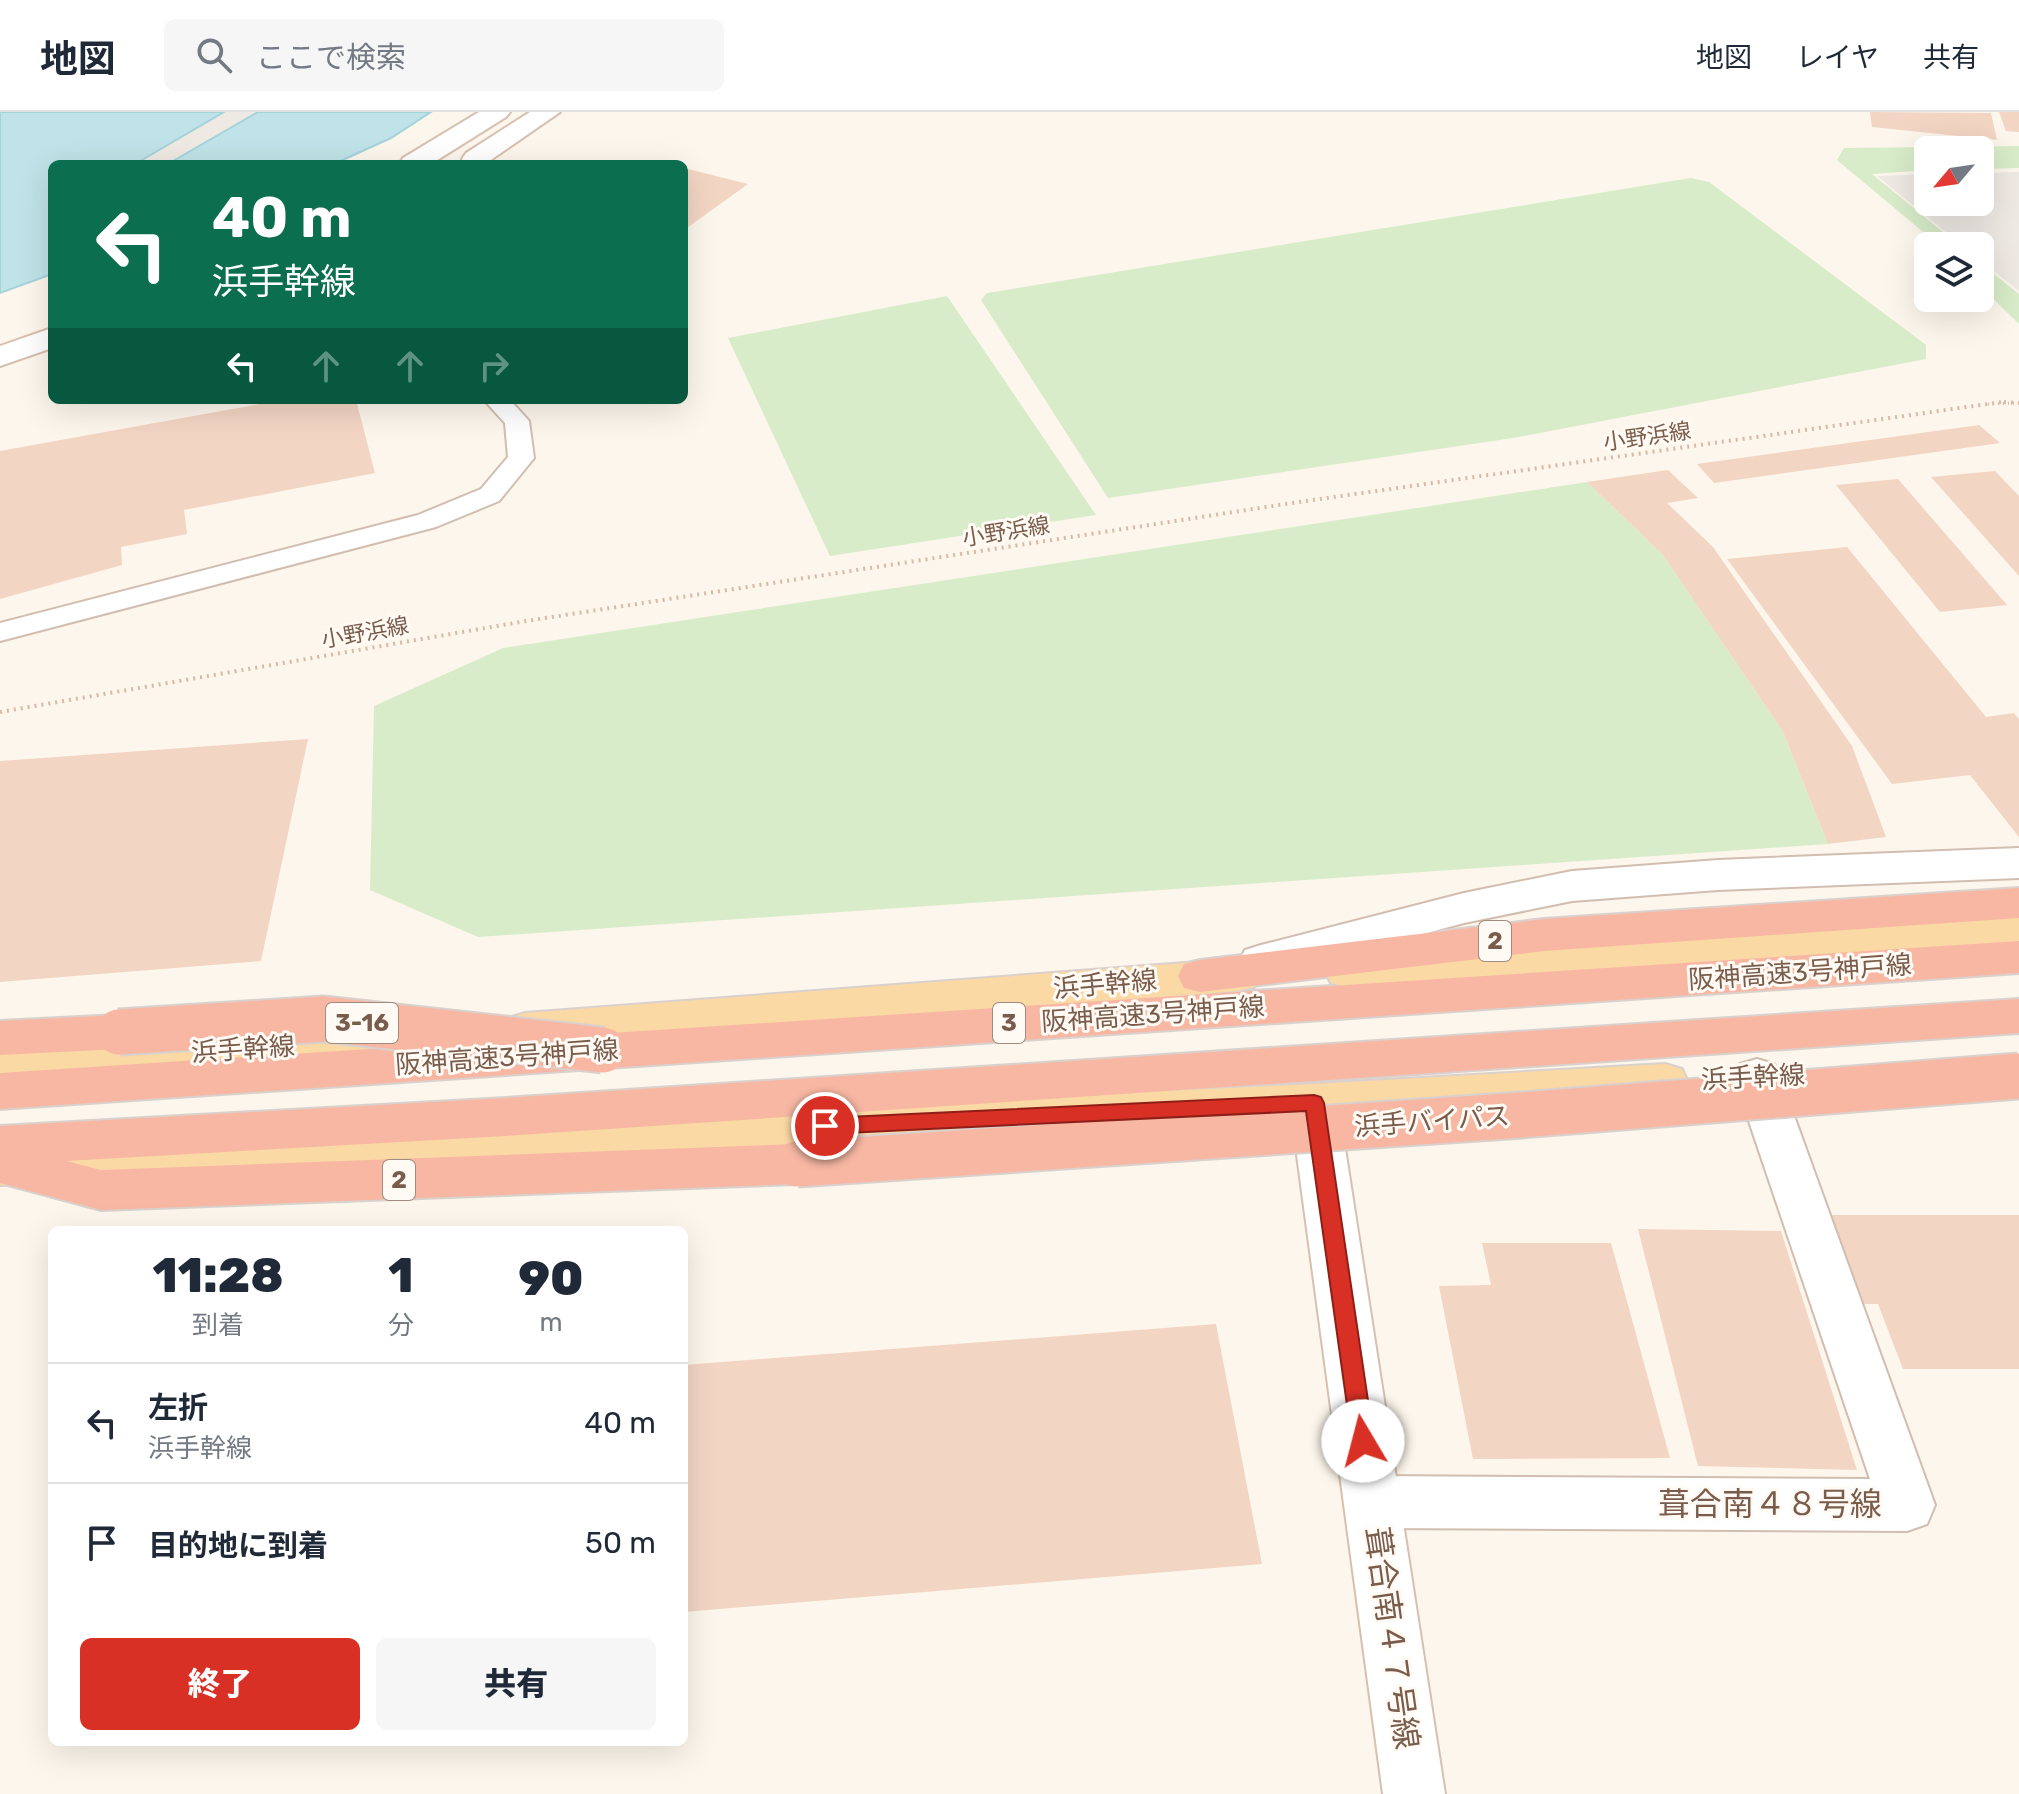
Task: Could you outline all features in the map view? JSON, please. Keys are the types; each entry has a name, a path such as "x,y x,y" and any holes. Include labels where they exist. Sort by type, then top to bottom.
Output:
{"highway":[{"name":"2","path":"1200,976 1544,935 1790,916 2019,903"},
{"name":"阪神高速3号神戸線","path":"0,1091 2019,957"},
{"path":"1,1160 506,1117 2019,1016"},
{"name":"3-16","path":"0,1038 324,1019 603,1050"},
{"name":"浜手バイパス","path":"1,1160 101,1190 797,1164 1508,1116 2019,1076"}],"main road":[{"name":"浜手幹線","path":"0,1066 600,1025 1200,976 1323,972 2019,933"},
{"name":"浜手幹線","path":"1,1160 1314,1103 2019,1062"}],"street":[{"path":"419,160 497,112"},
{"path":"472,160 547,112"},
{"path":"0,330 48,312"},
{"path":"0,357 48,339"},
{"path":"1200,976 1464,908 1572,886 1718,875 2019,863"},
{"name":"葺合南４８号線","path":"1372,1502 1907,1505 1757,1077"},
{"name":"葺合南４７号線","path":"1314,1103 1414,1794"}],"lane":[{"path":"0,632 427,521 490,495 521,458 517,421 500,404"}],"path":[{"name":"小野浜線","path":"0,712 526,621 1260,507 2003,402 2019,403"}],"shaded area":[{"path":"224,112 258,112 175,160 142,160"},
{"path":"2019,172 2019,291 1994,271 1994,232 1946,232 1926,216 1994,216 1994,173"},
{"path":"1914,175 1914,206 1877,176"}],"green space":[{"path":"1994,146 2019,146 2019,168 1994,169"},
{"path":"1914,147 1914,171 1872,174 1914,208 1914,216 1923,216 1943,232 1923,232 1837,160 1844,148"},
{"path":"1691,178 1709,182 1926,345 1926,359 1513,438 1108,498 981,300 987,293"},
{"path":"1994,274 2019,294 2019,324 1994,300"},
{"path":"947,296 1096,515 830,556 728,338"},
{"path":"1587,482 1663,555 1783,732 1828,844 478,937 370,890 374,706 503,648"}],"water":[{"path":"0,112 224,112 142,160 48,160 48,275 0,293"},
{"path":"258,112 431,112 391,138 343,160 175,160"}],"building":[{"path":"1870,112 1991,113 1997,140 1994,136 1959,136 1872,127"},
{"path":"1999,112 2019,112 2019,132 2006,131"},
{"path":"688,169 748,184 688,227"},
{"path":"260,404 357,404 375,473 184,510 187,534 121,547 122,565 0,599 0,451"},
{"path":"1979,425 2000,443 1714,483 1697,464"},
{"path":"1668,470 1698,498 1667,503 1713,547 1852,746 1886,837 1828,844 1783,732 1663,555 1587,482"},
{"path":"1995,471 2019,496 2019,576 1931,477"},
{"path":"1898,479 2007,605 1940,612 1836,485"},
{"path":"1847,547 1986,717 2014,713 2019,719 2019,837 1970,775 1892,784 1727,559"},
{"path":"308,739 261,961 0,982 0,761"},
{"path":"1829,1215 2019,1215 2019,1369 1903,1369 1878,1304 1862,1304"},
{"path":"1638,1229 1781,1231 1857,1470 1698,1466"},
{"path":"1482,1243 1611,1243 1670,1458 1473,1459 1439,1286 1491,1285"},
{"path":"1216,1324 1262,1564 688,1612 688,1365"}],"route":[{"path":"825,1126 1314,1103 1363,1441"}]}
